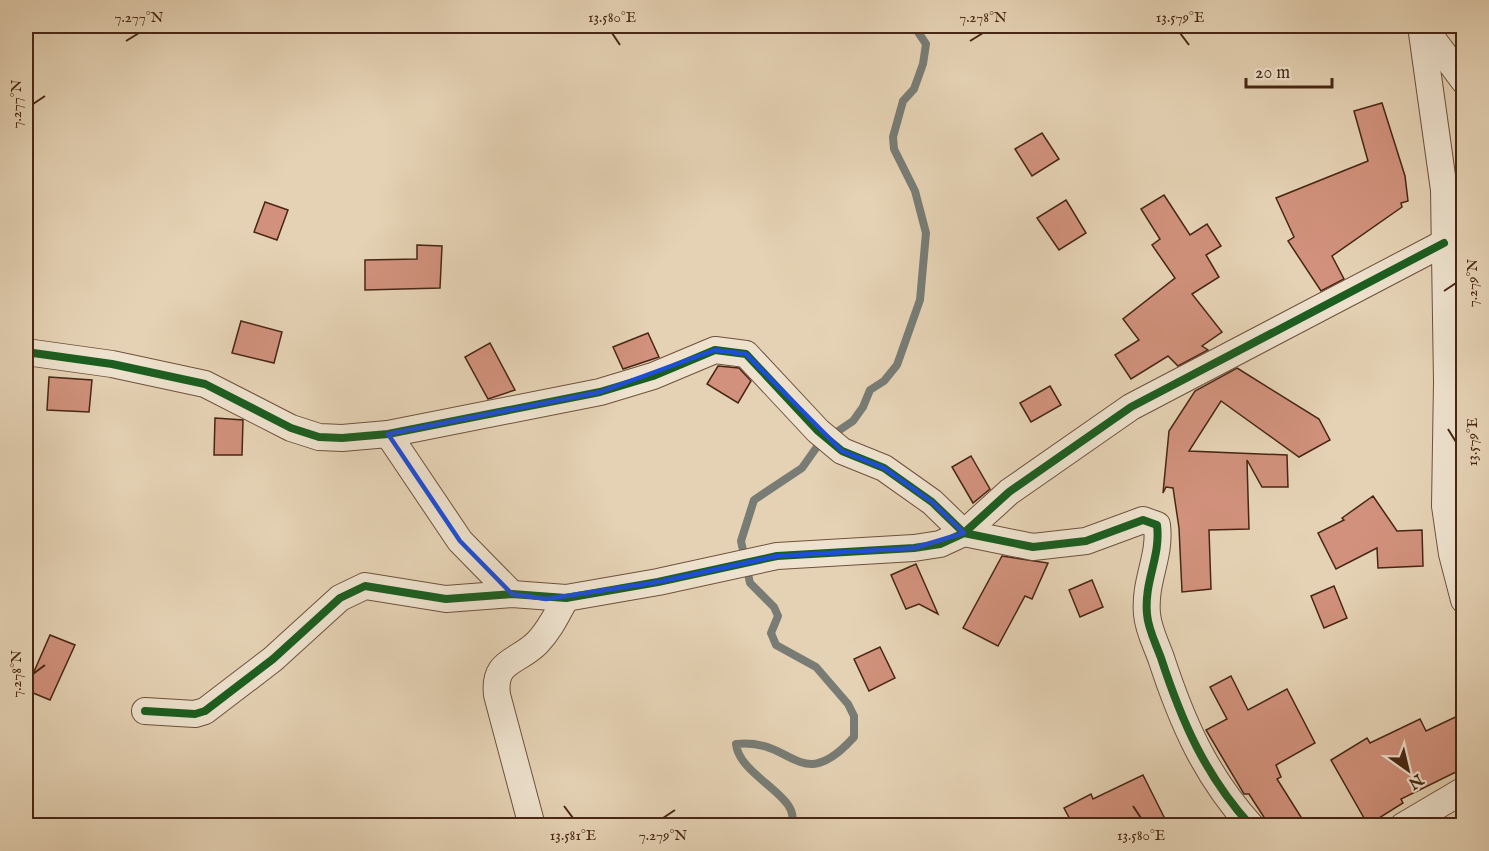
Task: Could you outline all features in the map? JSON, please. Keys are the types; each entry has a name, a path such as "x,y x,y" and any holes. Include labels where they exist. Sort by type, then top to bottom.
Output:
{"street":[{"path":"1422,26 1464,81"},
{"path":"1422,26 1444,190 1443,243 1447,382 1445,506 1452,554 1464,600"},
{"path":"145,711 195,714 205,711 239,687 340,597 365,586 446,600 512,594 566,598 658,582 777,556 914,548 940,544 964,533 1009,492 1131,407 1443,243"},
{"path":"26,352 112,364 205,384 291,428 319,437 388,434 600,392 653,376 715,350 746,354 818,431 842,452 884,468 932,502 964,533 1033,547 1086,541 1143,519 1157,525 1159,544 1146,586 1147,617 1171,688 1198,754 1228,800 1251,825"},
{"path":"388,434 460,541 512,594"},
{"path":"532,825 495,680 500,669 535,645 547,632 566,598"},
{"path":"1402,825 1464,790"}],"highlighted area":[{"path":"715,350 746,354 842,451 884,468 932,502 964,533 914,548 777,556 658,582 546,599 512,594 460,541 388,434 600,392"}],"building":[{"path":"1382,103 1405,176 1408,201 1401,203 1402,207 1332,256 1344,279 1321,291 1288,241 1294,237 1276,198 1368,161 1354,111"},
{"path":"1042,133 1059,159 1032,176 1015,149"},
{"path":"1164,195 1190,235 1207,224 1221,246 1206,255 1219,277 1192,294 1222,332 1202,346 1208,350 1178,366 1168,356 1131,379 1115,355 1139,340 1123,319 1175,278 1152,245 1160,239 1141,209"},
{"path":"1066,200 1086,233 1059,250 1037,218"},
{"path":"265,202 288,210 277,240 254,232"},
{"path":"417,245 442,246 440,288 365,290 365,260 417,259"},
{"path":"241,321 282,332 274,363 232,353"},
{"path":"648,333 659,357 623,369 613,347"},
{"path":"490,343 515,390 488,399 465,357"},
{"path":"718,366 739,368 751,381 738,403 707,384"},
{"path":"1237,368 1319,419 1330,440 1299,457 1221,401 1189,451 1287,455 1288,487 1262,487 1247,460 1249,529 1209,530 1211,589 1182,592 1179,528 1173,488 1166,487 1163,493 1169,431 1195,391"},
{"path":"49,377 92,380 89,412 47,410"},
{"path":"1050,386 1061,405 1031,422 1020,403"},
{"path":"215,418 243,420 242,455 214,455"},
{"path":"971,456 990,489 973,503 952,467"},
{"path":"1373,496 1397,531 1422,530 1423,566 1378,568 1377,548 1336,569 1318,533 1344,520 1342,518"},
{"path":"1002,556 1048,563 1032,599 1025,596 998,646 963,628"},
{"path":"916,564 938,614 919,604 906,609 891,575"},
{"path":"1092,580 1103,607 1080,617 1069,590"},
{"path":"1334,586 1347,618 1324,628 1311,596"},
{"path":"50,635 75,645 50,700 26,690"},
{"path":"880,647 895,678 869,691 854,659"},
{"path":"1231,676 1248,710 1287,689 1315,743 1276,765 1281,777 1277,779 1306,825 1269,825 1249,794 1244,794 1206,730 1227,719 1210,687"},
{"path":"1464,713 1464,768 1401,799 1403,803 1368,825 1331,760 1367,738 1370,743 1420,719 1426,731"},
{"path":"1143,775 1168,825 1073,825 1064,808 1091,794 1093,799"}],"waterway":[{"path":"790,826 792,816 789,806 748,767 740,756 736,744 755,744 771,748 808,764 821,762 836,754 854,737 854,716 848,704 816,667 776,645 771,633 778,616 774,607 750,583 741,541 754,500 802,468 819,444 853,421 863,407 870,390 884,381 897,365 920,300 926,233 915,191 894,149 893,137 903,101 914,89 923,64 926,44 914,26"}],"cycle path":[{"path":"145,711 195,714 205,711 273,659 340,598 365,586 446,599 512,594 566,598 658,582 777,556 914,548 940,544 964,533 1009,492 1131,407 1444,243"},
{"path":"26,352 112,364 205,384 291,428 319,437 342,438 388,434 600,392 653,376 715,350 746,354 818,431 842,451 884,468 932,502 964,533 1033,547 1086,541 1143,520 1157,525 1157,548 1147,602 1151,631 1177,704 1197,747 1220,787 1251,826"}]}
